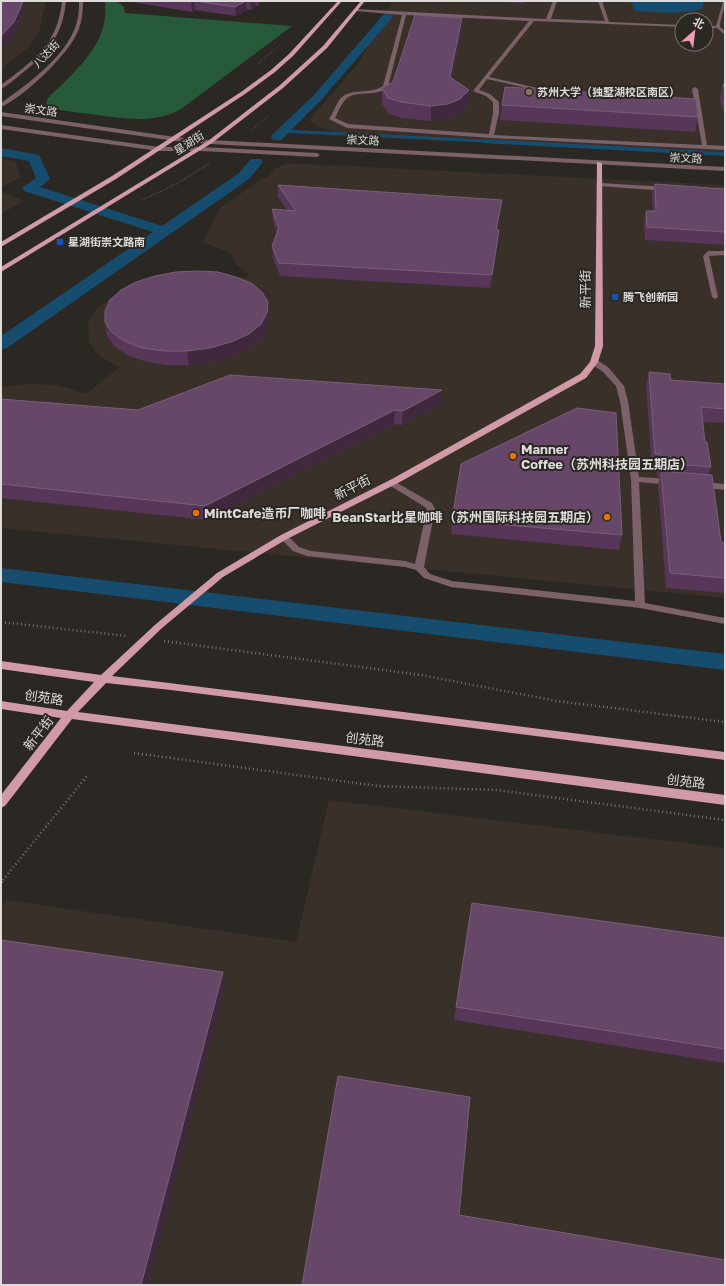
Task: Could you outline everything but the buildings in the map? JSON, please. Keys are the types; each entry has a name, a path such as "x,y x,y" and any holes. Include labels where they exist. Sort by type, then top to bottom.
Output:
{"main road":[{"name":"星湖街","path":"1,246 85,196 230,102 274,70 316,28 340,1"},
{"name":"星湖街","path":"1,270 210,142 282,87 325,46 363,1"},
{"name":"新平街","path":"1,803 70,715 104,678 159,626 220,575 284,538 392,483 583,376 594,362 599,346 599,166"},
{"name":"创苑路","path":"1,665 66,675 104,678 725,756"},
{"name":"创苑路","path":"1,705 725,800"}],"street":[{"name":"八达街","path":"1,87 30,65 49,46 59,28 64,10 64,1"},
{"name":"八达街","path":"1,105 28,87 50,67 66,48 77,29 82,8 81,1"},
{"path":"548,20 555,1"},
{"path":"600,1 607,22"},
{"path":"718,27 718,22 725,2"},
{"path":"356,10 404,14 674,26"},
{"path":"404,14 385,87 382,90 347,96 342,100 332,119 347,126 491,136 725,148"},
{"path":"491,136 496,113 496,102 488,95 476,91 533,19"},
{"path":"714,27 718,27 725,34"},
{"path":"486,77 492,80 555,92"},
{"path":"695,89 705,147"},
{"path":"691,110 698,110"},
{"name":"崇文路","path":"1,114 175,139 210,142 725,175"},
{"name":"崇文路","path":"1,127 159,149 200,149 322,155"},
{"name":"崇文路","path":"449,161 725,170"},
{"path":"600,185 670,189"},
{"path":"715,297 706,256 708,253 725,253"},
{"path":"594,362 605,369 620,386 624,401 635,478 640,605"},
{"path":"635,478 680,483"},
{"path":"392,483 429,505 431,509 419,568"},
{"path":"695,484 725,487"},
{"path":"284,538 296,549 310,554 405,564 419,568 427,576 451,584 640,605 725,621"}],"path":[{"path":"258,64 282,43"},
{"path":"138,203 178,183 214,161"},
{"path":"1,622 146,638 421,675 556,701 725,722"},
{"path":"134,753 378,786 496,790 725,820"},
{"path":"1,882 87,776"}],"shaded area":[{"path":"1,1 46,1 39,32 29,47 1,69"},
{"name":"苏州大学（独墅湖校区南区）","path":"395,1 725,1 725,152 338,133 318,127 309,120 358,64 383,16"},
{"path":"1,159 15,161 21,177 1,187"},
{"path":"288,163 725,185 725,598 1,528 1,387 27,384 58,385 86,394 120,367 104,359 94,350 89,341 88,322 98,307 119,292 138,284 231,275 245,278 250,276 237,265 231,253 203,242 220,208 270,175 276,168"},
{"path":"1,192 24,201 1,214"},
{"path":"329,800 725,848 725,1285 1,1285 1,906 7,900 296,942"}],"green space":[{"path":"105,1 117,2 124,7 125,13 292,26 181,109 170,114 148,119 137,119 58,110 47,107 46,104 48,98 82,64 96,44 105,20"}],"water":[{"path":"631,1 701,1 704,3 701,9 685,12 668,13 635,11"}],"waterway":[{"path":"277,137 318,97 387,17"},
{"path":"283,131 485,141"},
{"path":"485,141 504,142"},
{"path":"485,141 725,154"},
{"path":"1,152 34,158 43,179 29,188 164,231"},
{"path":"1,344 244,176 256,162"},
{"path":"1,575 725,662"}],"place":[{"name":"苏州大学（独墅湖校区南区）","path":"529,92"},
{"name":"星湖街崇文路南","path":"60,242"},
{"name":"腾飞创新园","path":"615,297"},
{"name":"Manner Coffee（苏州科技园五期店）","path":"513,456"},
{"name":"MintCafe造币厂咖啡","path":"196,513"},
{"name":"BeanStar比星咖啡（苏州国际科技园五期店）","path":"607,517"}]}
